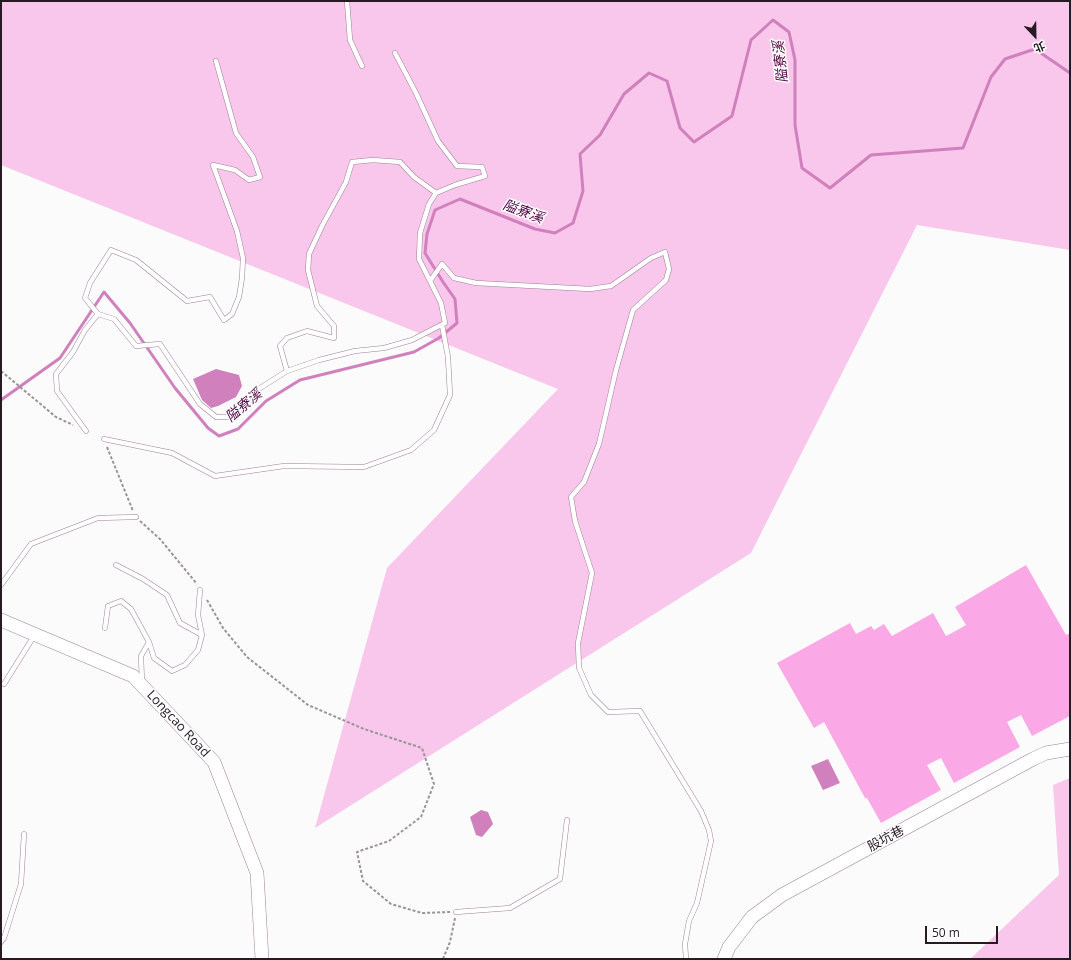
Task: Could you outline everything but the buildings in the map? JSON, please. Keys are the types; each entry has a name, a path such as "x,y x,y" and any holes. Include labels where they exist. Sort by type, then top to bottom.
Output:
{"street":[{"name":"Longcao Road","path":"1,620 138,681 214,762 257,872 262,959"},
{"name":"股坑巷","path":"724,959 728,947 752,917 782,895 1033,759 1046,753 1070,749"}],"lane":[{"path":"347,1 350,40 362,66"},
{"path":"216,61 236,133 253,157 260,177 249,180 235,170 213,165 237,230 243,258 242,278 238,297 232,314 224,320 210,297 187,301 136,260 112,250 90,283 85,298 98,313 114,319 136,346 160,344 196,399 216,417 229,417 257,390 287,371 319,360 354,351 384,348 412,340 445,323 441,303 419,259 420,233 429,204 436,193 455,184 485,176 482,167 457,166 438,141 416,93 395,53"},
{"path":"287,371 280,346 287,338 308,331 334,338 334,326 317,306 308,270 309,254 322,226 346,182 352,162 373,160 400,162 414,177 436,193"},
{"path":"430,281 442,264 454,278 476,283 590,289 611,286 650,258 665,252 669,269 666,280 633,310 616,370 599,444 584,482 571,497 575,521 592,573 578,643 579,668 591,695 608,712 640,712 700,811 709,830 711,841 696,903 689,921 686,959"},
{"path":"86,431 57,391 56,374 73,352 85,330 98,313"},
{"path":"104,439 172,453 215,476 284,466 364,467 412,450 434,430 450,395 448,357 442,325"},
{"path":"1,585 31,544 98,518 136,517"},
{"path":"116,565 144,579 167,595 180,623 202,635"},
{"path":"105,628 108,606 121,601 130,609 149,642 154,658 172,671 185,666 198,650 202,635 198,615 200,590"},
{"path":"4,684 35,635"},
{"path":"138,681 141,656 149,642"},
{"path":"456,912 510,908 560,879 567,820"},
{"path":"1,942 4,938 21,884 24,834"}],"path":[{"path":"1,371 56,418 86,431"},
{"path":"104,439 136,517 160,539 200,590 223,628 247,657 308,705 364,729 422,748 434,784 421,816 389,841 357,852 362,882 391,904 422,913 456,912 450,942 443,959"}],"shaded area":[{"path":"1,1 1070,1 1070,250 917,225 751,553 315,828 387,568 558,389 1,165"},
{"path":"216,369 239,375 242,386 236,397 211,408 202,400 193,379"},
{"path":"828,759 840,783 823,790 811,766"},
{"path":"1070,778 1070,959 970,959 1059,875 1053,785"},
{"path":"481,810 488,812 493,824 482,837 476,835 470,817"}],"waterway":[{"name":"隘寮溪","path":"1,400 60,358 104,292 130,323 175,388 208,428 219,436 238,429 266,401 300,380 414,352 439,338 457,323 455,299 425,253 427,234 435,210 460,199 535,229 555,233 573,223 583,191 580,154 600,135 624,94 649,73 667,81 680,128 694,142 732,116 751,40 773,20 789,32 795,60 795,125 802,168 830,188 871,155 963,148 991,77 1005,59 1035,49 1070,73"}]}
